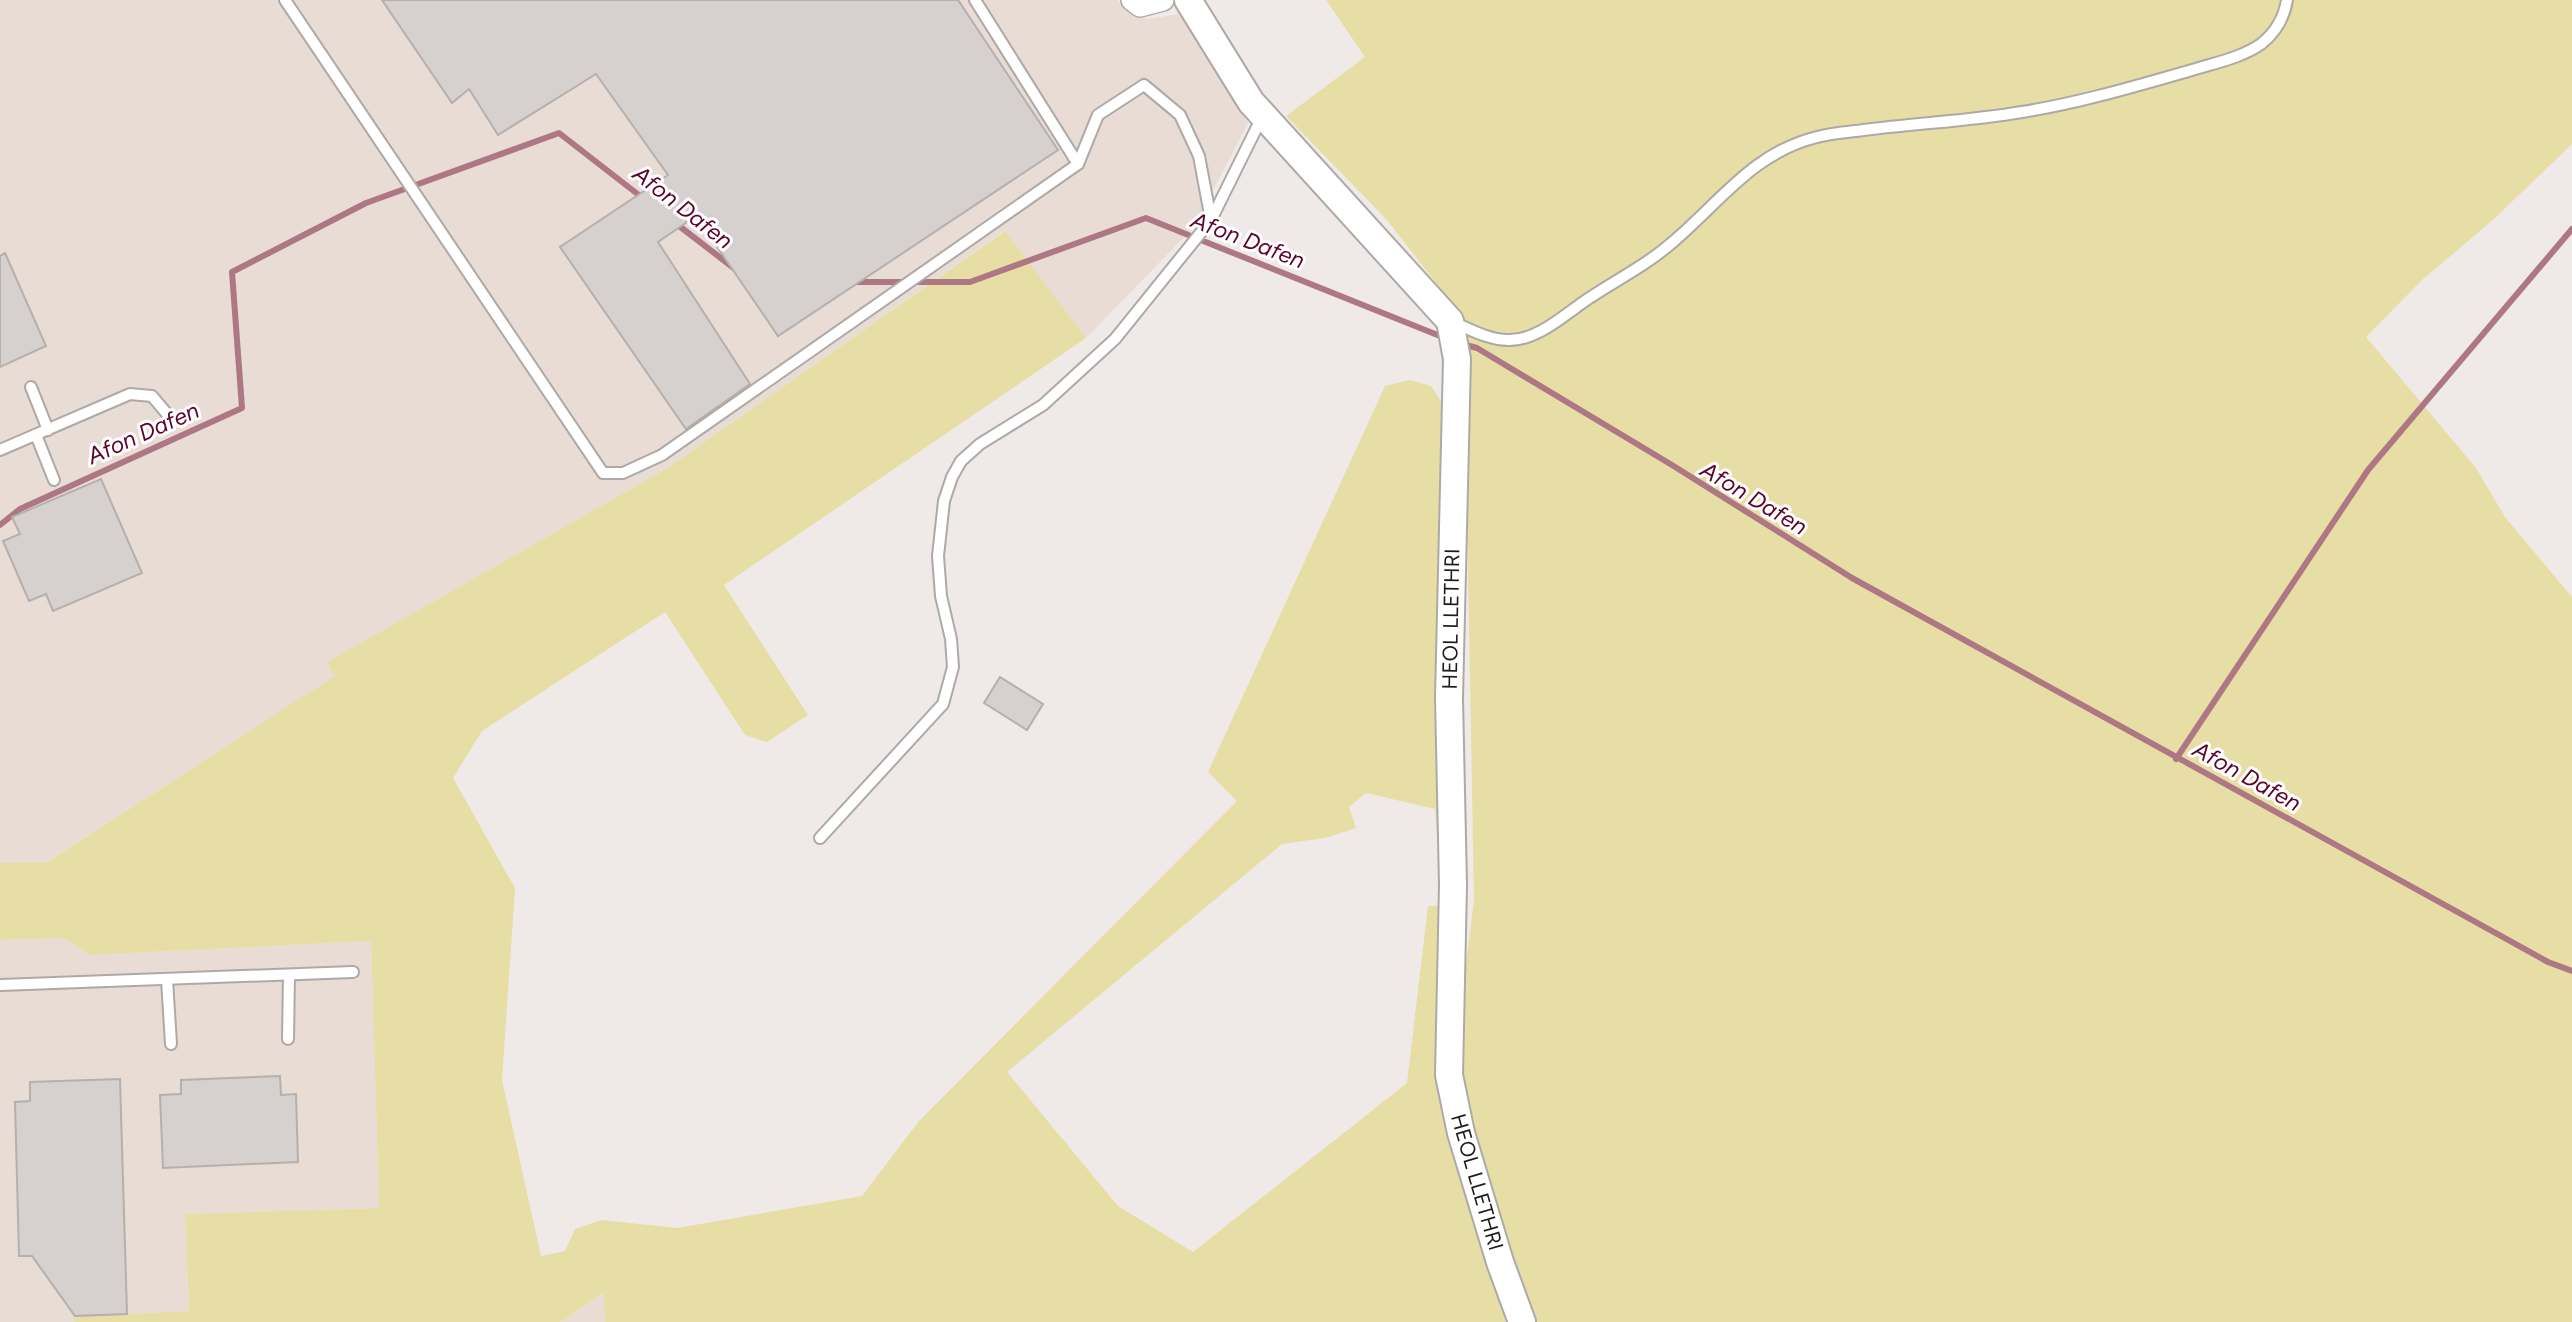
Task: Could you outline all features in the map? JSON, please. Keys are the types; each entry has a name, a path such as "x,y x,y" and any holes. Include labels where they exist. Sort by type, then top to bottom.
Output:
{"street":[{"path":"1132,0 1140,6 1163,0"},
{"path":"1188,0 1251,102 1450,321"},
{"name":"HEOL LLETHRI","path":"1450,321 1457,359 1449,698 1453,885 1449,1075 1461,1133 1500,1262 1522,1322"}],"lane":[{"path":"285,0 603,473 623,473 662,455 775,379 1078,164 1098,115 1144,85 1180,116 1199,156 1211,220"},
{"path":"975,0 1078,164"},
{"path":"1450,321 1499,339 1528,337 1556,322 1649,261 1758,163 1786,146 1819,136 2022,112 2230,59 2259,45 2275,31 2285,11 2287,0"},
{"path":"820,838 943,704 953,667 938,556 944,501 961,461 980,444 1043,405 1115,340 1211,220 1264,115"},
{"path":"31,387 48,430"},
{"path":"0,450 130,394 152,396 169,415"},
{"path":"36,435 54,480"},
{"path":"0,985 353,972"},
{"path":"288,1039 289,975"},
{"path":"167,980 171,1044"}],"shaded area":[{"path":"0,0 1118,0 1121,5 1147,19 1180,14 1248,123 1194,227 1086,338 1004,231 666,469 327,662 336,676 46,862 0,863"},
{"path":"1326,0 2572,0 2572,144 2494,219 2422,280 2366,337 2476,468 2505,517 2572,597 2572,1322 1531,1322 1469,1137 1462,1078 1462,995 1474,900 1466,457 1453,305 1387,220 1286,116 1365,57"},
{"path":"1005,231 1086,338 724,585 808,715 767,742 745,735 665,612 482,731 453,778 515,888 502,1080 541,1256 565,1251 575,1229 601,1220 677,1228 862,1196 919,1121 1237,801 1208,772 1385,386 1410,380 1431,386 1444,406 1439,853 1435,809 1366,793 1349,807 1356,828 1325,838 1282,844 1007,1072 1118,1206 1193,1252 1407,1083 1428,906 1452,905 1449,1075 1522,1322 605,1322 604,1293 560,1322 75,1322 75,1316 189,1311 185,1214 379,1208 371,941 90,955 63,938 0,940 0,863 47,862 335,676 327,662 666,469"},
{"path":"63,938 90,955 371,941 379,1208 185,1214 189,1311 76,1316 75,1322 0,1322 0,940"},
{"path":"605,1293 605,1322 560,1322"}],"building":[{"path":"382,0 958,0 1058,150 778,336 696,216 658,242 750,384 686,429 560,247 668,175 596,74 498,135 469,89 452,103"},
{"path":"5,253 46,346 0,367 0,256"},
{"path":"101,479 142,573 53,611 46,594 29,601 3,541 20,534 12,517"},
{"path":"1000,677 1043,704 1027,730 984,703"},
{"path":"280,1076 281,1095 296,1094 298,1162 163,1168 160,1095 181,1094 181,1080"},
{"path":"120,1079 127,1314 75,1316 32,1256 19,1256 15,1102 30,1101 30,1082"}],"waterway":[{"name":"Afon Dafen","path":"0,525 20,509 242,408 232,272 366,203 559,133 644,199"},
{"name":"Afon Dafen","path":"854,282 970,282 1146,218 1445,338"},
{"name":"Afon Dafen","path":"674,222 735,269"},
{"path":"2176,759 2368,470 2572,229"},
{"name":"Afon Dafen","path":"1462,344 1477,348 1672,465 1852,578 2548,962 2572,971"}]}
